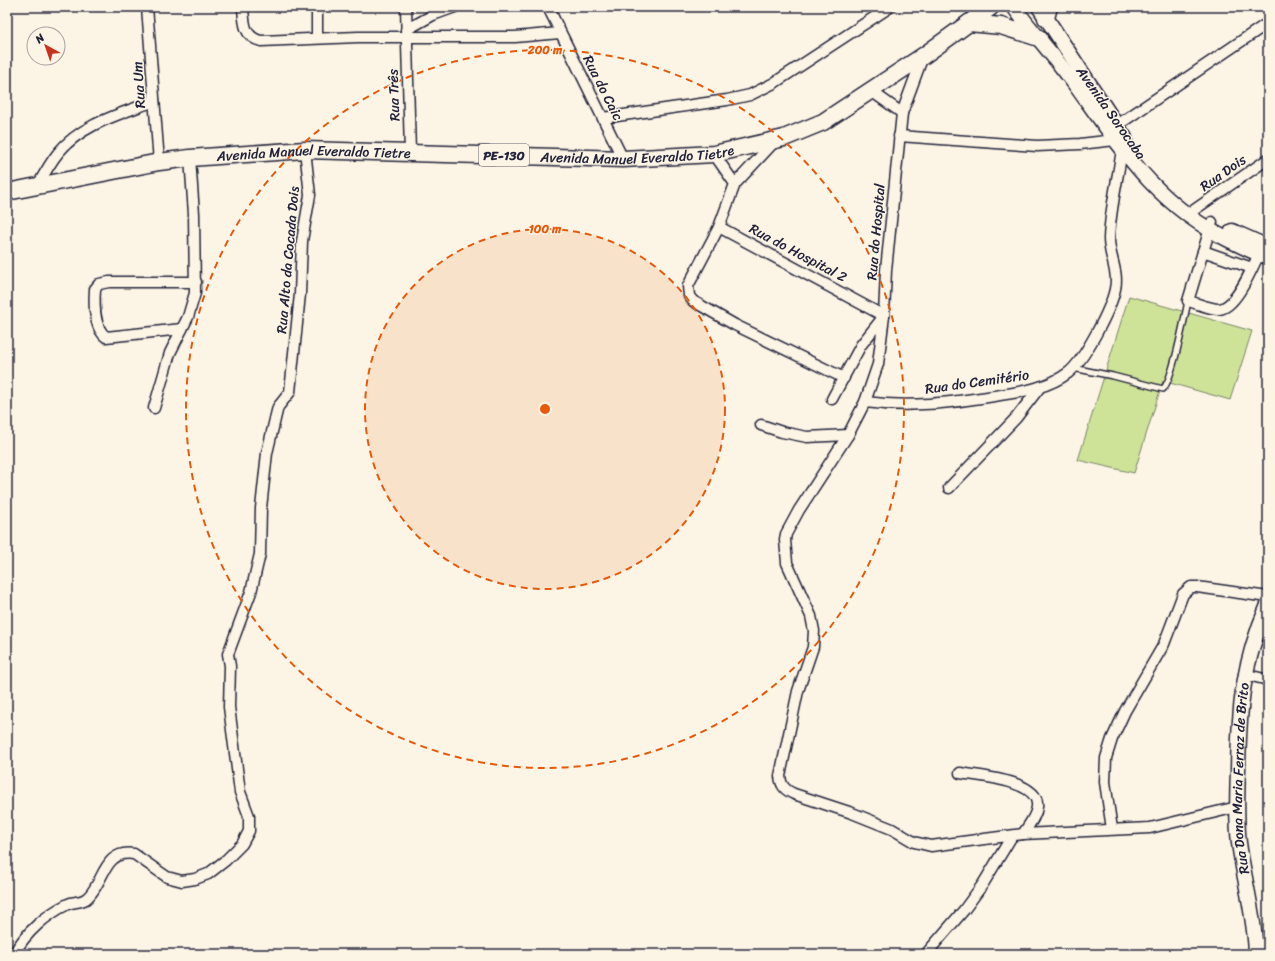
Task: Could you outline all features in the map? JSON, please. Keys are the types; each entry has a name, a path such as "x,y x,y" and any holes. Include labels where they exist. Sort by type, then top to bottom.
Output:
{"main road":[{"name":"Avenida Manuel Everaldo Tietre","path":"7,192 159,162 190,158 305,150 623,159 714,154 776,140 824,122 923,56 991,7"},
{"path":"969,23 997,26 1039,38"}],"street":[{"name":"Rua Um","path":"147,7 159,162"},
{"path":"243,7 246,29 249,36 261,41 406,33 515,37 560,33"},
{"path":"317,7 317,38"},
{"name":"Rua Três","path":"406,7 410,152"},
{"path":"406,33 433,15 455,7"},
{"name":"Rua do Caic","path":"548,7 623,159"},
{"path":"603,118 750,95 774,83 890,7"},
{"name":"Avenida Sorocaba","path":"1014,7 1053,55 1119,145 1160,192 1192,213"},
{"name":"Avenida Sorocaba","path":"1045,11 1116,126 1140,158 1192,213"},
{"path":"1116,126 1268,23"},
{"name":"Rua do Hospital","path":"923,56 902,113 886,270 884,316 878,364 865,402 848,435 799,510 786,534 785,540 787,563 810,616 814,631 811,654 798,691 780,776 782,784 785,789 794,794 852,813 892,829 906,838 931,846 1023,834 1150,828 1237,806"},
{"path":"872,91 902,113"},
{"path":"38,185 57,154 77,135 109,119 154,101"},
{"name":"Avenida Sorocaba","path":"899,136 1037,146 1080,144 1119,145"},
{"path":"776,140 735,184 719,227 687,289 688,294 693,301 735,326 844,378"},
{"name":"Rua do Cemitério","path":"865,402 903,406 939,404 1040,387 1061,377 1073,368 1083,356 1101,323 1115,291 1116,274 1110,238 1119,145"},
{"name":"Rua Alto da Cocada Dois","path":"14,954 29,934 49,916 66,905 82,901 89,896 107,864 115,858 134,854 160,874 173,879 188,880 202,877 215,869 235,852 247,837 249,816 241,796 238,783 229,707 230,666 228,654 251,592 258,562 261,546 261,508 268,453 277,410 290,394 300,294 302,241 310,195 305,150"},
{"path":"714,154 735,184"},
{"path":"154,408 170,353 193,305 196,282 190,158"},
{"name":"Rua Dois","path":"1192,213 1268,159"},
{"path":"1192,213 1210,226 1265,253 1252,268 1234,298 1224,307 1217,308 1188,301 1210,226"},
{"name":"Rua do Hospital 2","path":"719,227 884,316"},
{"path":"1203,250 1252,268"},
{"path":"182,329 106,337 100,330 97,320 94,289 99,284 109,282 196,282"},
{"path":"832,399 867,336 884,316"},
{"path":"949,488 1013,422 1040,387"},
{"path":"761,425 782,432 806,437 848,435"},
{"path":"1112,829 1105,782 1109,747 1125,711 1164,644 1184,592 1191,587 1197,587 1268,597"},
{"name":"Rua Dona Maria Ferraz de Brito","path":"1260,948 1239,842 1237,806 1240,717 1244,674 1256,632 1268,605"},
{"path":"1244,674 1268,680"},
{"path":"960,773 1008,781 1029,790 1035,798 1037,807 1033,818 1023,834"},
{"path":"926,954 964,910 1012,836"}],"lane":[{"path":"1073,368 1113,376 1163,389 1169,378 1188,301"}],"green space":[{"path":"1129,296 1252,331 1230,400 1163,381 1134,473 1078,460"}]}
